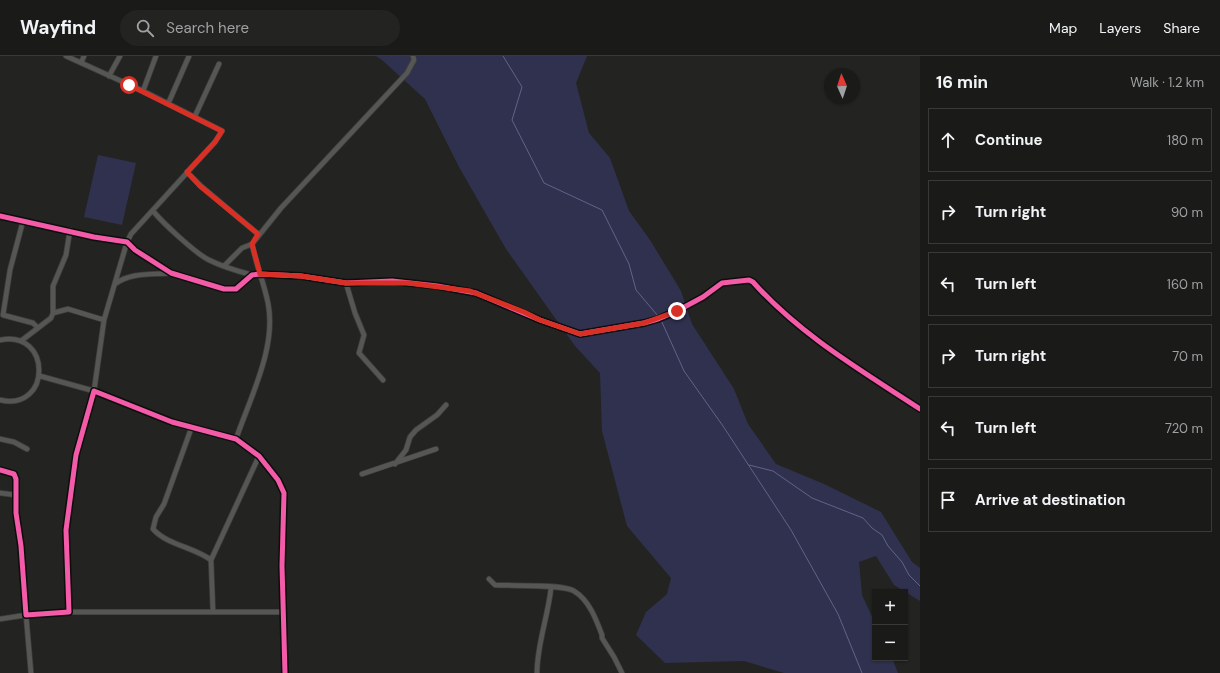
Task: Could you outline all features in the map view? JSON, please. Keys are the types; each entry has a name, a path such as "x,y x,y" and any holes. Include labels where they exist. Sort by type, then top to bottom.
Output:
{"street":[{"path":"66,56 143,91 222,131 215,142 131,234 127,242 104,320 94,391 76,455 66,530 69,612"},
{"path":"81,63 84,56"},
{"path":"109,76 120,56"},
{"path":"143,91 156,56"},
{"path":"168,104 188,56"},
{"path":"224,266 242,248 252,244 258,234 407,73 414,60 414,56"},
{"path":"195,116 219,64"},
{"path":"187,172 200,186 258,234"},
{"path":"153,211 160,220 208,259 234,271 252,275 301,276 346,283 392,281 470,291 524,312 540,320 580,334 644,323 658,319 703,297 722,283 749,280 753,282 787,317 814,338 848,363 920,409"},
{"path":"0,216 70,230 94,237 127,242 135,250 171,273 224,289 236,289 252,275"},
{"path":"23,221 5,293 3,315 33,323 38,328"},
{"path":"20,341 51,318 53,313 53,286 66,255 70,230"},
{"path":"236,439 267,350 270,326 268,304 252,244"},
{"path":"115,284 122,279 135,276 171,273"},
{"path":"346,283 355,313 364,335 359,352 383,380"},
{"path":"53,313 68,309 104,320"},
{"path":"0,340 7,339 20,341 35,352 39,361 40,376 36,386 29,394 19,400 9,402 0,400"},
{"path":"40,376 94,391 190,429 236,439 259,456 278,480 284,493 282,566 285,673"},
{"path":"395,464 406,450 410,437 416,430 437,415 446,406"},
{"path":"190,429 167,497 156,518 153,529 159,536 202,553 211,560"},
{"path":"0,438 14,442 27,449"},
{"path":"362,474 436,449"},
{"path":"213,612 211,560 259,456"},
{"path":"0,470 14,474 16,513 21,546 31,673"},
{"path":"0,493 16,496"},
{"path":"489,579 495,585 551,588 574,591 587,602 602,634 602,638 622,673"},
{"path":"537,673 539,647 549,609 551,588"},
{"path":"0,618 69,612 284,612"}],"shaded area":[{"path":"376,56 587,56 576,83 589,133 610,158 629,211 650,240 681,291 692,324 734,389 748,424 776,464 824,484 881,512 912,562 920,568 920,601 908,594 908,589 900,589 894,585 876,556 859,562 862,595 872,617 872,661 893,661 898,673 784,673 744,661 665,663 636,635 646,612 667,594 671,578 627,526 602,431 600,373 575,346 506,249 459,167 425,99"},
{"path":"98,155 136,163 122,225 84,217"}],"waterway":[{"path":"503,56 522,87 512,120 544,183 602,210 629,264 636,290 658,316"},
{"path":"661,320 684,371 723,426 791,530 838,614 862,673"},
{"path":"749,465 773,471 812,498 863,518 872,528 882,535 888,546 902,562 909,575 920,586"}],"cycle path":[{"path":"0,216 94,237 127,242 135,250 171,273 224,289 236,289 252,275 259,274 301,276 346,283 392,281 437,286 476,293 540,320 580,334 644,323 658,319 703,297 722,283 749,280 753,282 791,319 832,351 920,409"},
{"path":"0,470 14,474 16,479 16,513 21,546 26,615 69,612 66,530 76,455 94,391 172,422 236,439 259,456 278,480 284,493 282,566 285,673"}],"route":[{"path":"129,85 222,131 221,136 187,172 200,186 258,234 252,244 260,274 301,276 346,283 392,281 470,291 524,312 540,320 565,328 575,334 644,323 677,311"}]}
